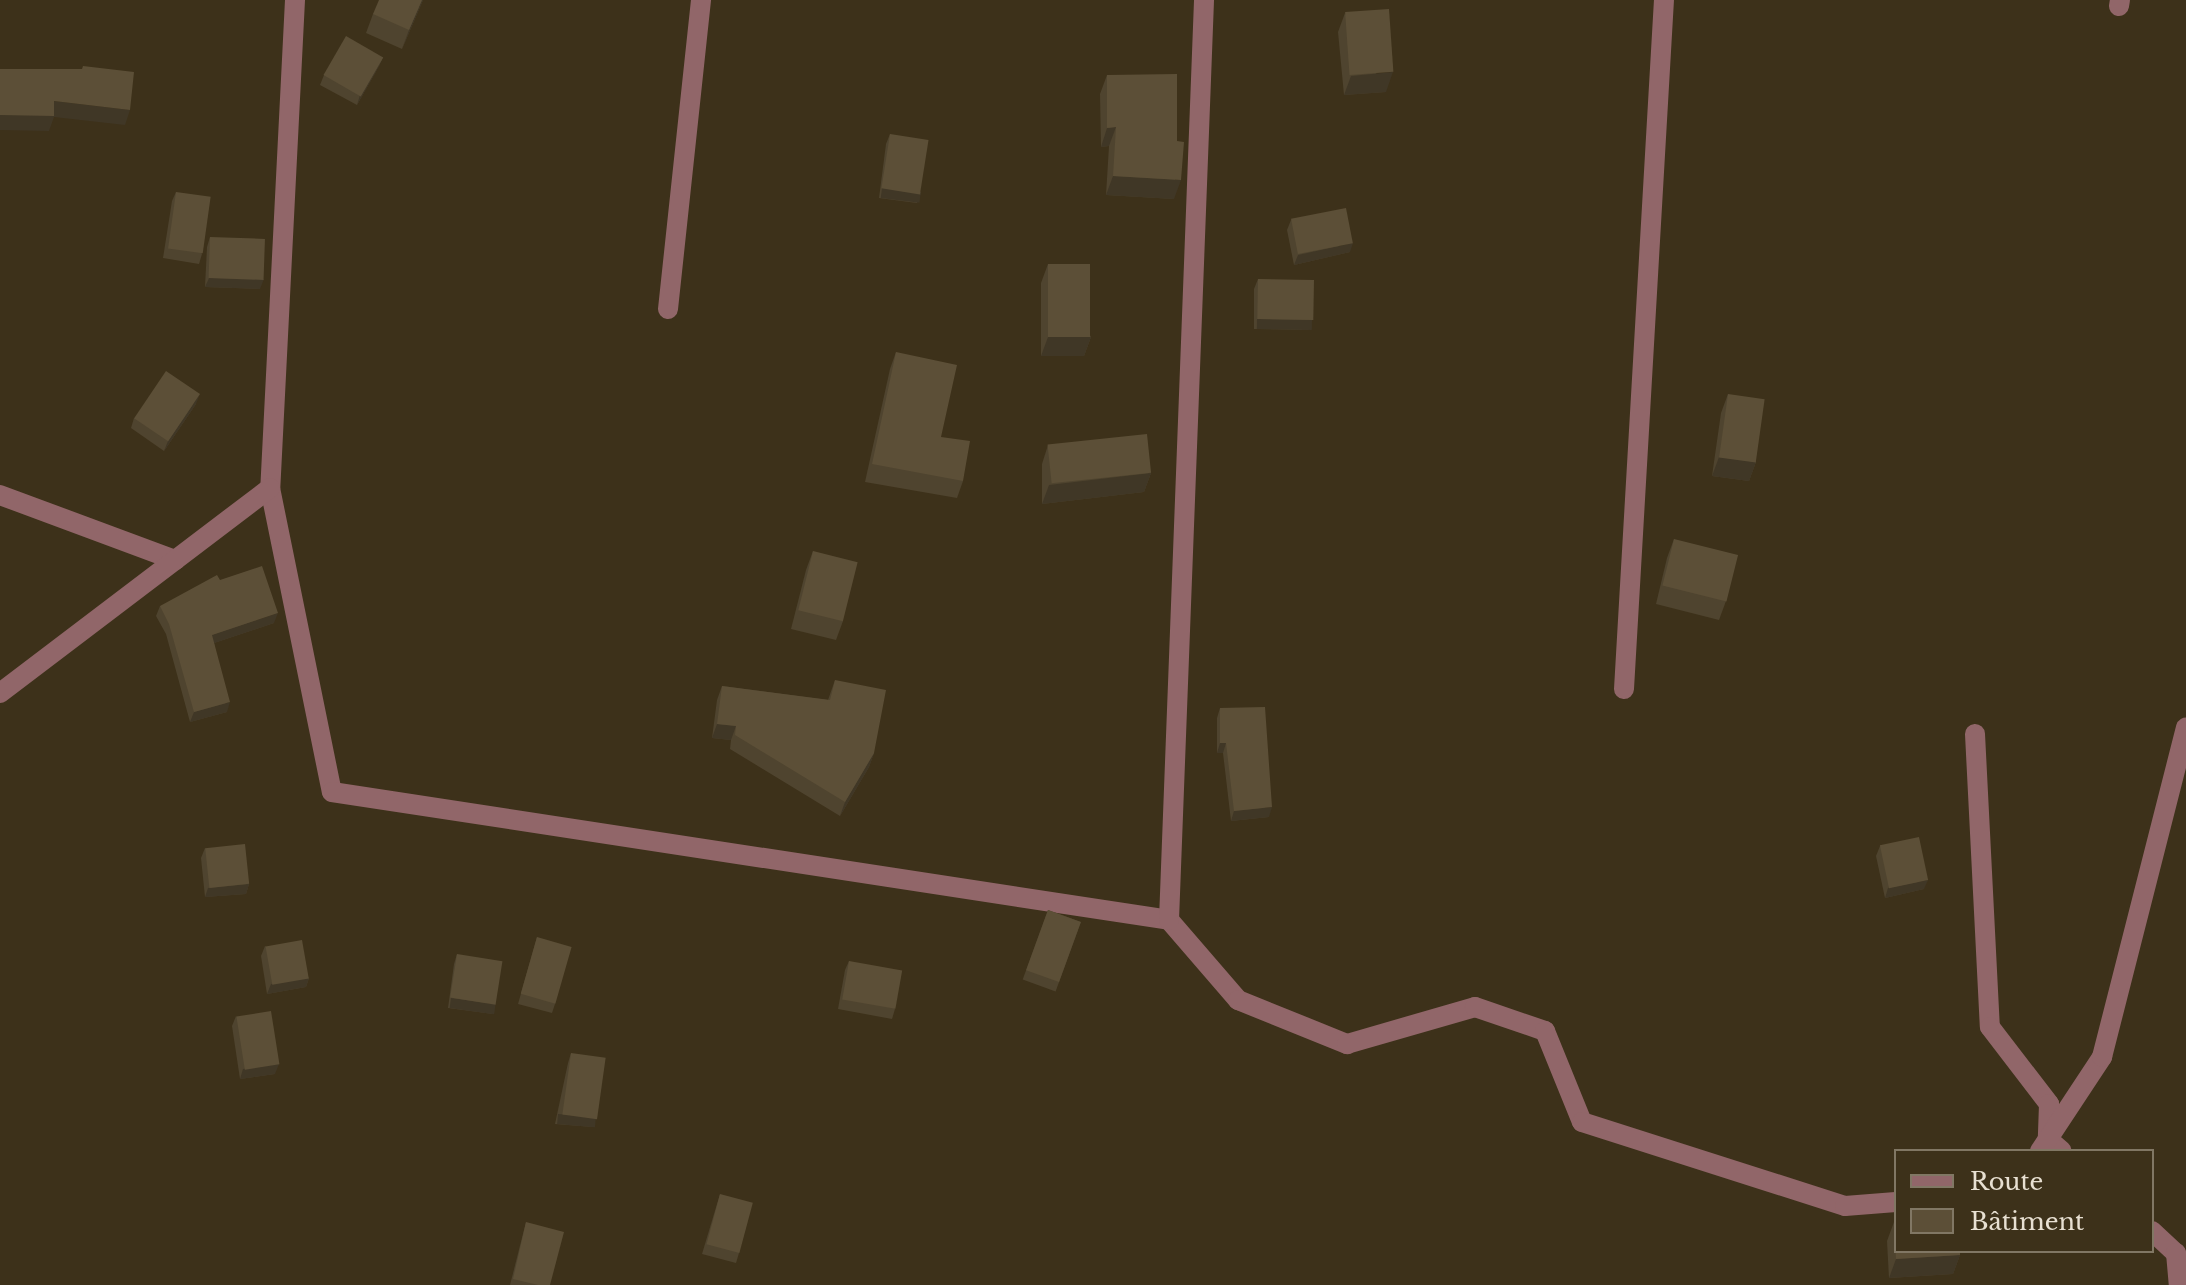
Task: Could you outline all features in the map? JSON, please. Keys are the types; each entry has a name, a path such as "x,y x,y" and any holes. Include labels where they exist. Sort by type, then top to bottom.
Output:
{"street":[{"path":"295,0 270,488 332,792 1169,920 1238,1000 1347,1044 1475,1007 1545,1031 1582,1122 1845,1206 1894,1202"},
{"path":"668,309 701,0"},
{"path":"1169,920 1204,0"},
{"path":"1624,689 1664,0"},
{"path":"0,693 270,488"},
{"path":"0,495 175,560"},
{"path":"2050,1147 2102,1057 2186,728"},
{"path":"1975,734 1990,1027 2049,1104 2050,1147"},
{"path":"2154,1233 2176,1253 2179,1285"}],"building":[{"path":"379,0 422,0 409,30 373,14"},
{"path":"1389,9 1393,72 1350,75 1345,12"},
{"path":"346,36 383,58 361,96 324,75"},
{"path":"83,66 134,72 130,110 54,101 54,116 0,115 0,69 82,69"},
{"path":"1177,74 1177,141 1184,142 1181,180 1113,176 1116,127 1107,128 1107,75"},
{"path":"890,134 929,140 920,194 881,188"},
{"path":"176,192 211,197 203,253 168,248"},
{"path":"1346,208 1353,243 1298,254 1291,219"},
{"path":"210,237 265,239 264,280 209,278"},
{"path":"1048,264 1090,264 1090,337 1048,337"},
{"path":"1258,279 1314,280 1313,320 1257,319"},
{"path":"896,352 957,365 941,437 970,441 963,481 872,464"},
{"path":"166,371 200,394 168,441 134,418"},
{"path":"1728,394 1765,399 1756,463 1719,457"},
{"path":"1147,434 1151,473 1052,483 1048,444"},
{"path":"1674,539 1738,555 1726,602 1662,586"},
{"path":"813,551 858,562 843,621 798,610"},
{"path":"262,566 278,613 212,635 230,702 194,712 169,624 160,606 217,575 220,580"},
{"path":"835,680 886,690 874,753 845,802 735,735 736,726 717,724 722,686 830,700"},
{"path":"1265,707 1272,807 1234,811 1226,743 1220,743 1220,708"},
{"path":"1919,837 1928,880 1889,888 1880,845"},
{"path":"245,844 249,884 209,888 205,848"},
{"path":"1048,910 1081,922 1059,982 1026,970"},
{"path":"537,937 572,947 555,1004 521,994"},
{"path":"302,940 309,978 272,985 266,946"},
{"path":"457,954 502,961 496,1005 450,997"},
{"path":"849,961 902,970 895,1009 842,999"},
{"path":"271,1011 279,1064 245,1070 236,1016"},
{"path":"571,1053 606,1058 597,1119 562,1114"},
{"path":"720,1194 753,1203 739,1253 707,1244"},
{"path":"526,1222 564,1232 550,1285 513,1279"},
{"path":"1896,1253 1960,1253 1960,1255 1896,1259"}]}
